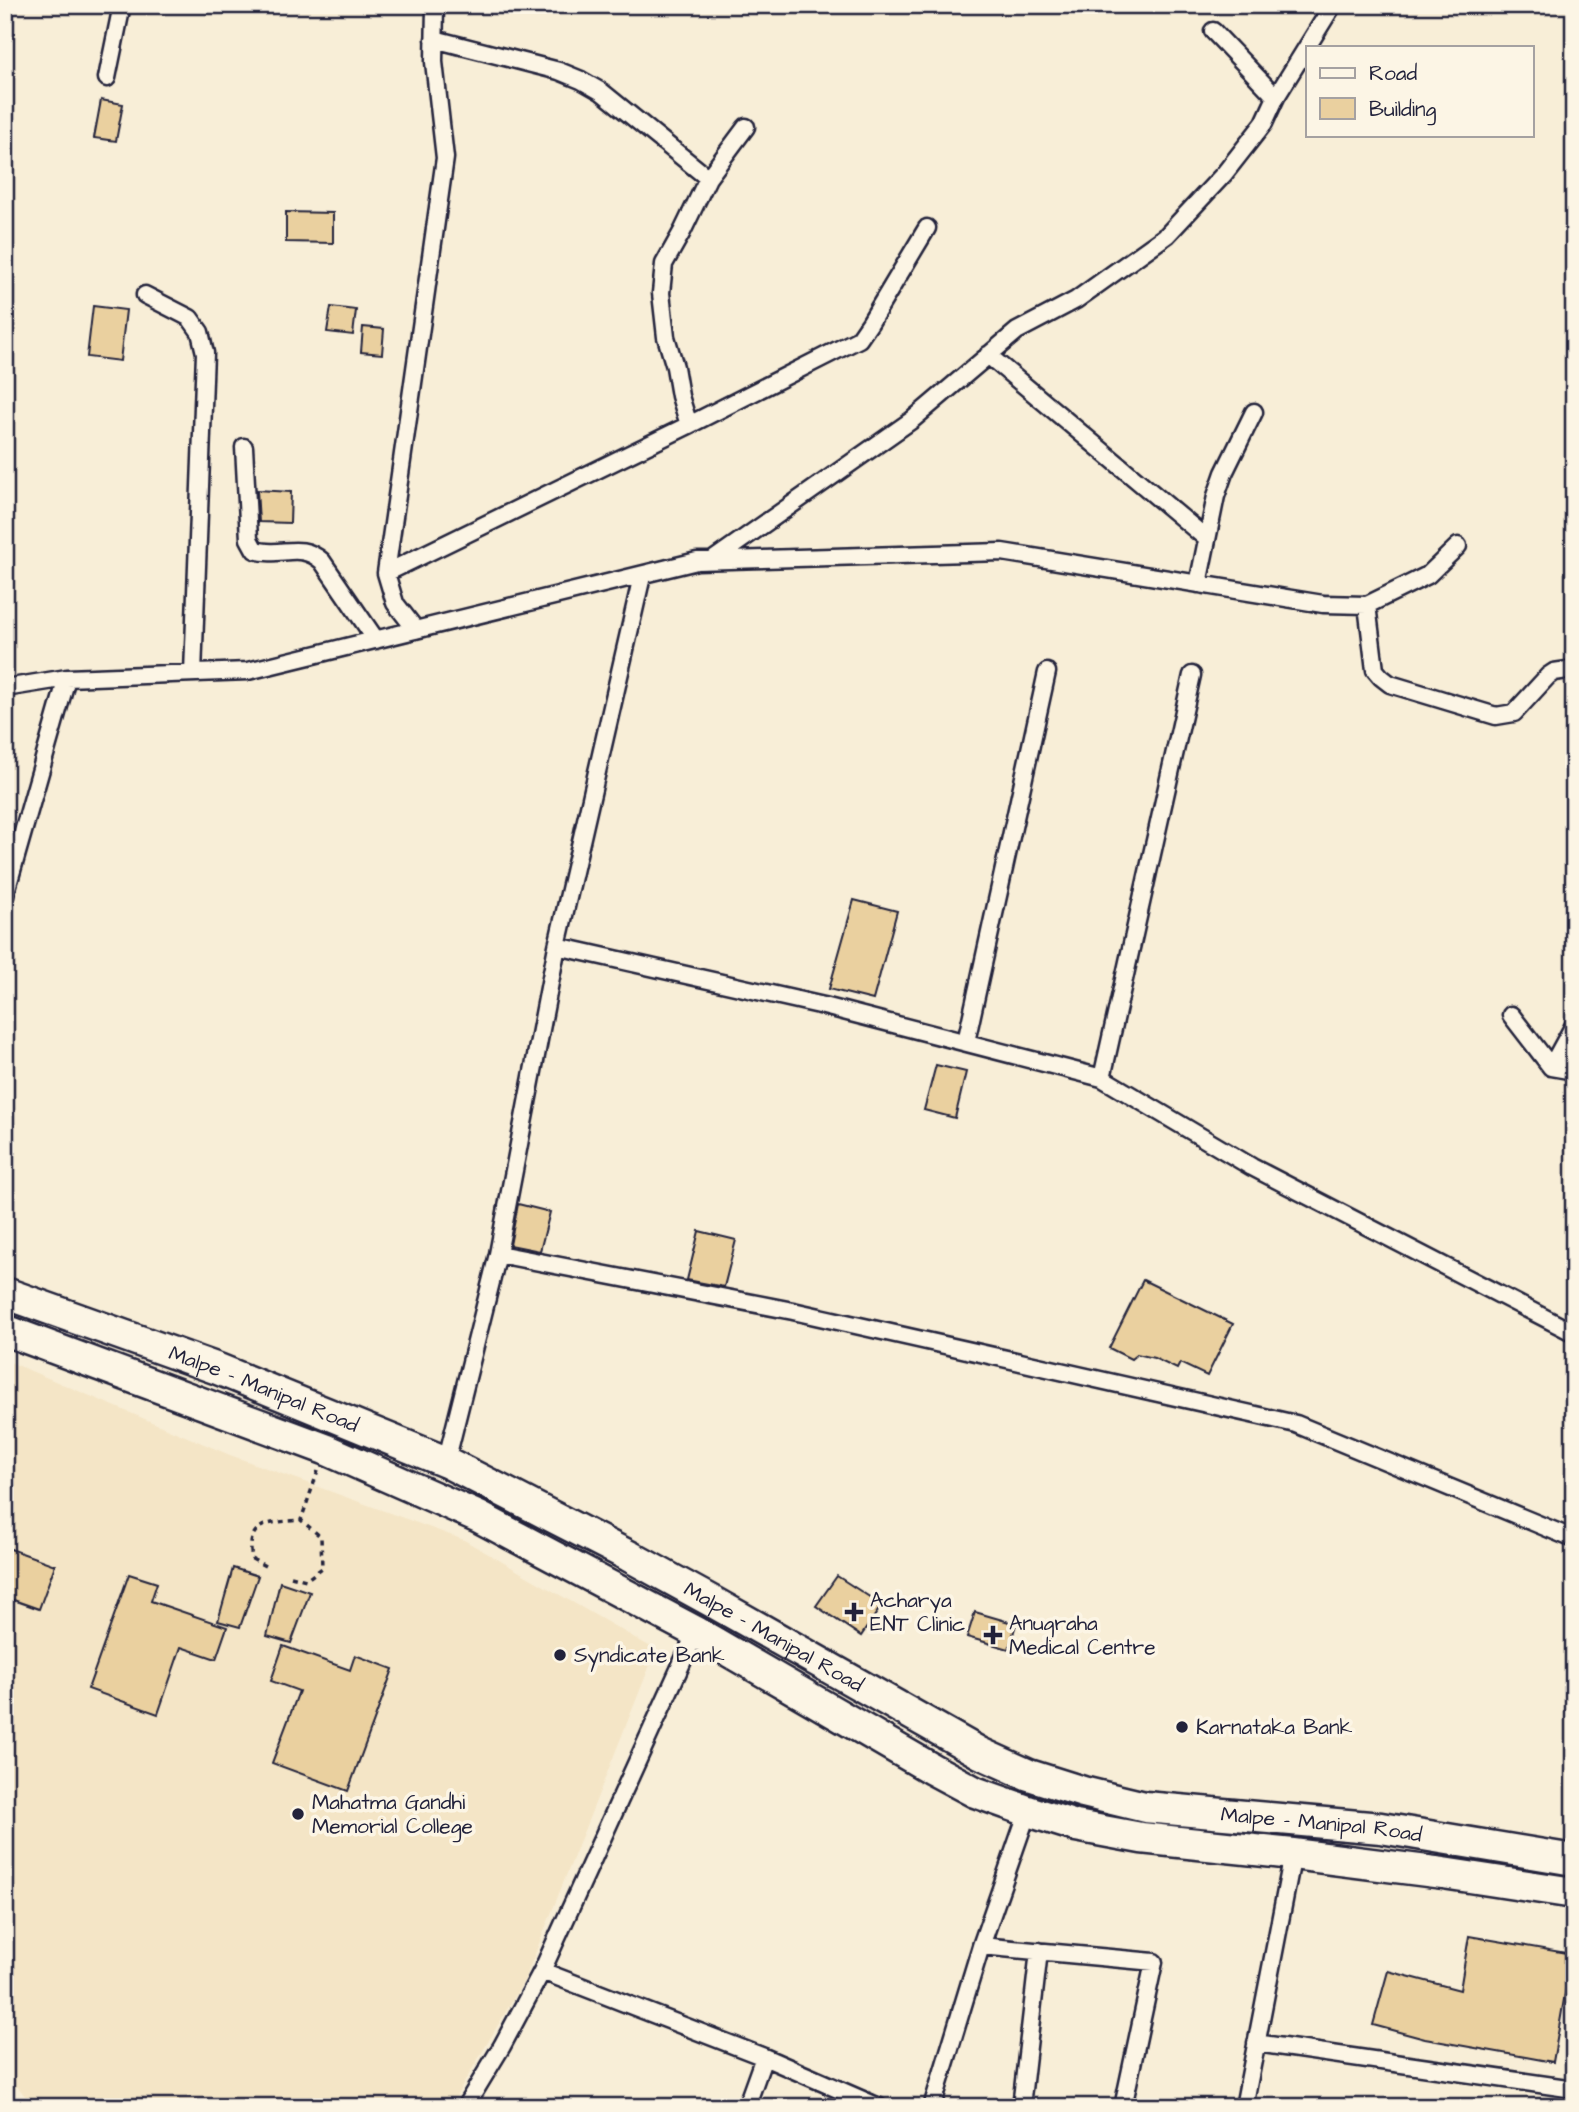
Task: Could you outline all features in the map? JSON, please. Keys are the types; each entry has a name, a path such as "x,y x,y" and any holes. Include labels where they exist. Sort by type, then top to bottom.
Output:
{"highway":[{"name":"Malpe - Manipal Road","path":"5,1293 218,1369 446,1462 629,1556 980,1753 1029,1775 1145,1807 1381,1828 1574,1860"},
{"name":"Malpe - Manipal Road","path":"5,1330 325,1449 479,1517 696,1632 932,1769 975,1792 1027,1811 1076,1826 1141,1838 1375,1864 1574,1893"},
{"path":"1375,1864 1381,1828"}],"street":[{"path":"107,78 122,5"},
{"path":"416,631 395,603 386,573 445,158 434,62 435,5"},
{"path":"1308,46 1333,5"},
{"path":"1213,31 1276,97"},
{"path":"434,39 559,71 581,80 602,92 708,178"},
{"path":"712,561 912,420 1017,331 1076,300 1167,235 1224,174 1264,123 1276,97 1306,49"},
{"path":"689,425 666,337 662,293 664,264 708,178 746,127"},
{"path":"386,573 859,339 927,228"},
{"path":"145,295 190,318 200,332 205,353 193,673"},
{"path":"988,355 1208,539"},
{"path":"1198,584 1216,496 1224,473 1254,412"},
{"path":"244,447 249,539 255,550 267,554 300,550 312,553 322,561 376,640"},
{"path":"5,688 66,678 248,671 697,561 1002,552 1323,604 1367,605 1428,575 1458,546"},
{"path":"446,1462 498,1254 557,946 642,576"},
{"path":"1367,605 1375,670 1390,684 1496,716 1514,713 1548,676 1574,669"},
{"path":"966,1042 1047,672"},
{"path":"1102,1078 1192,675"},
{"path":"5,895 66,678"},
{"path":"557,946 824,1006 1102,1078 1252,1167 1574,1333"},
{"path":"1511,1015 1551,1067 1574,1071"},
{"path":"1551,1067 1574,1025"},
{"path":"498,1254 793,1311 1296,1424 1574,1539"},
{"path":"466,2107 542,1971 696,1632"},
{"path":"932,2107 981,1946 1027,1811"},
{"path":"1244,2107 1293,1854"},
{"path":"981,1946 1154,1962 1123,2107"},
{"path":"1021,2107 1039,1951"},
{"path":"542,1971 765,2057 879,2107"},
{"path":"1256,2043 1574,2089"},
{"path":"746,2107 765,2057"}],"path":[{"path":"301,1520 325,1449"},
{"path":"265,1566 252,1559 250,1544 255,1531 267,1524 301,1520 321,1537 322,1568 306,1580 291,1576"}],"shaded area":[{"name":"Mahatma Gandhi Memorial College","path":"5,1360 230,1455 464,1540 656,1650 525,1979 450,2107 34,2107 18,2087 5,2084"}],"building":[{"path":"101,100 123,104 116,141 94,138"},
{"path":"286,212 333,213 333,243 286,242"},
{"path":"93,306 126,310 120,361 87,357"},
{"path":"331,307 356,310 353,335 327,332"},
{"path":"363,327 384,329 382,354 361,352"},
{"path":"257,490 291,492 290,523 259,522"},
{"path":"854,900 897,911 873,1000 829,989"},
{"path":"936,1065 966,1072 955,1118 924,1110"},
{"path":"518,1204 550,1212 540,1251 510,1245"},
{"path":"699,1231 736,1240 724,1287 687,1280"},
{"path":"1143,1280 1233,1324 1207,1376 1180,1363 1177,1369 1154,1358 1137,1354 1131,1359 1109,1348"},
{"path":"5,1547 55,1565 39,1609 5,1597"},
{"path":"233,1568 258,1576 240,1627 218,1621"},
{"path":"129,1574 157,1583 151,1601 227,1627 216,1659 181,1647 158,1714 88,1689"},
{"path":"837,1576 882,1605 861,1636 816,1606"},
{"path":"280,1582 310,1592 291,1643 267,1636"},
{"path":"975,1612 1016,1624 1009,1649 967,1637"},
{"path":"283,1646 350,1670 355,1655 393,1669 348,1791 272,1763 299,1691 271,1681"},
{"path":"1469,1936 1572,1954 1553,2062 1425,2039 1373,2025 1388,1971 1460,1990"}],"place":[{"name":"Acharya ENT Clinic","path":"854,1612"},
{"name":"Anugraha Medical Centre","path":"993,1635"},
{"name":"Syndicate Bank","path":"560,1655"},
{"name":"Karnataka Bank","path":"1182,1727"},
{"name":"Mahatma Gandhi Memorial College","path":"298,1814"}]}
